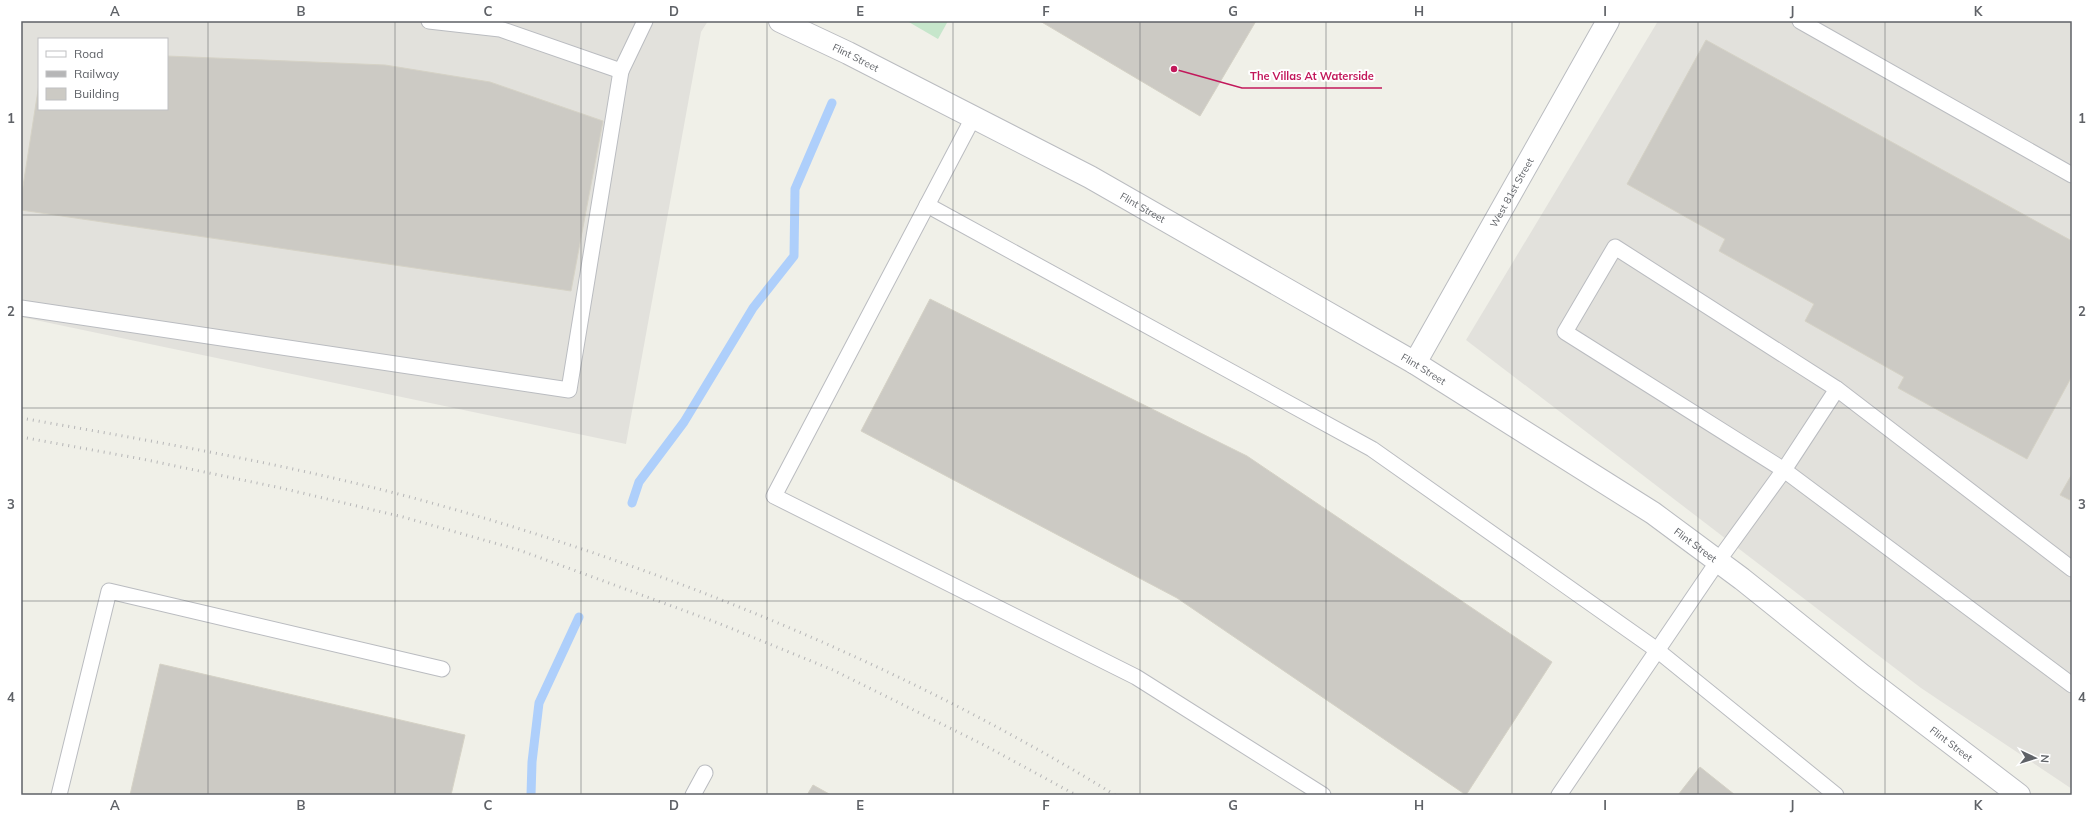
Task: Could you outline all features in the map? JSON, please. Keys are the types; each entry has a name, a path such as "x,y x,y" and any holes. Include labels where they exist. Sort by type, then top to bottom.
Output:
{"street":[{"name":"Flint Street","path":"780,21 848,52 1090,177 1415,363 1653,513 1718,561 1863,676 2019,795"},
{"name":"West 81st Street","path":"1415,363 1608,21"}],"lane":[{"path":"429,21 500,29 621,71"},
{"path":"21,308 569,390 621,71 645,21"},
{"path":"1800,21 2072,175"},
{"path":"974,116 774,496 1136,677 1323,795"},
{"path":"927,205 1372,449 1657,650 1836,795"},
{"path":"2072,569 1837,389 1615,247 1565,332 1784,470 2072,685"},
{"path":"1559,795 1718,561 1784,470 1837,389"},
{"path":"58,795 109,591 442,669"},
{"path":"693,795 705,773"}],"shaded area":[{"path":"21,21 708,21 701,32 626,444 21,317"},
{"path":"1658,21 2072,21 2072,789 1921,688 1466,340"}],"green space":[{"path":"907,21 948,21 938,39"}],"building":[{"path":"1040,21 1256,21 1200,116"},
{"path":"1706,40 2072,241 2072,376 2027,459 1898,388 1904,377 1805,321 1814,304 1719,251 1725,239 1627,184"},
{"path":"168,56 385,65 490,82 603,121 571,291 21,210 21,199 38,90 38,110 168,110"},
{"path":"930,299 1247,456 1552,662 1466,795 1177,598 861,431"},
{"path":"2072,474 2072,501 2060,495"},
{"path":"160,664 465,735 451,795 130,795"},
{"path":"1700,767 1735,795 1678,795"},
{"path":"813,785 831,795 807,795"}],"waterway":[{"path":"632,503 639,482 684,422 753,308 794,256 795,189 832,103"},
{"path":"531,795 532,762 539,703 579,617"}],"railway":[{"path":"21,418 277,465 428,502 517,528 606,557 694,589 782,624 868,663 953,704 1035,748 1115,795"},
{"path":"21,437 142,459 281,488 403,517 519,550 718,623 833,670 984,745 1076,795"}],"place":[{"name":"The Villas At Waterside","path":"1174,69"}]}
